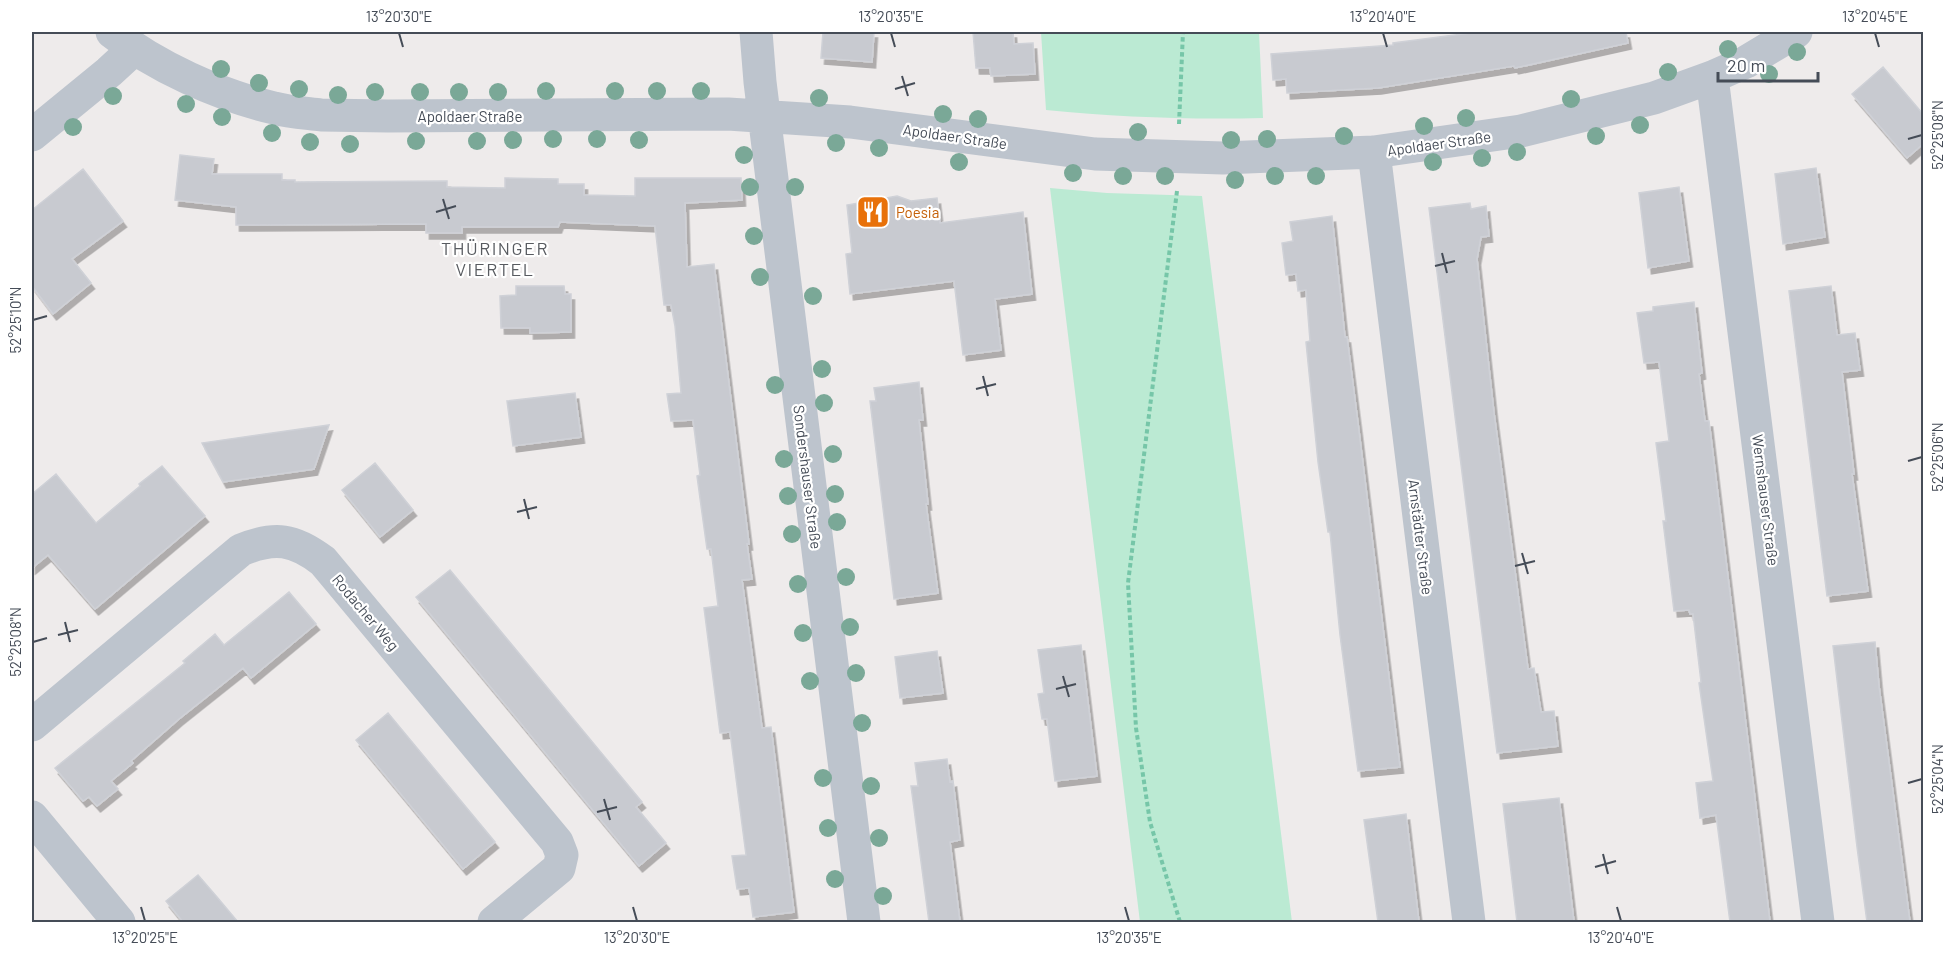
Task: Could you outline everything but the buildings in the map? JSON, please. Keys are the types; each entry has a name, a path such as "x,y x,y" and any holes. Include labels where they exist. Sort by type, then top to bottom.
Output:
{"street":[{"name":"Sondershauser Straße","path":"756,32 764,116 864,922"},
{"name":"Apoldaer Straße","path":"123,40 174,70 233,96 276,109 321,115 764,116 850,122 1095,154 1223,158 1374,152 1521,131 1616,108 1712,77 1767,51 1796,32"},
{"path":"32,135 109,72 123,40"},
{"name":"Wernshauser Straße","path":"1712,77 1818,922"},
{"name":"Arnstädter Straße","path":"1374,152 1469,922"},
{"name":"Rodacher Weg","path":"36,712 241,550 261,542 272,541 283,541 305,547 323,561 557,842 562,855 559,868 494,922"},
{"path":"32,817 119,922"}],"path":[{"path":"1179,119 1183,32"},
{"path":"1176,194 1128,583 1136,728 1150,822 1180,922"}],"green space":[{"path":"1041,32 1259,32 1263,118 1208,119 1046,110"},
{"path":"1050,188 1107,193 1202,196 1292,922 1140,922"}],"place":[{"name":"Poesia","path":"873,212"}],"district":[{"name":"THÜRINGER VIERTEL","path":"495,258"}]}
